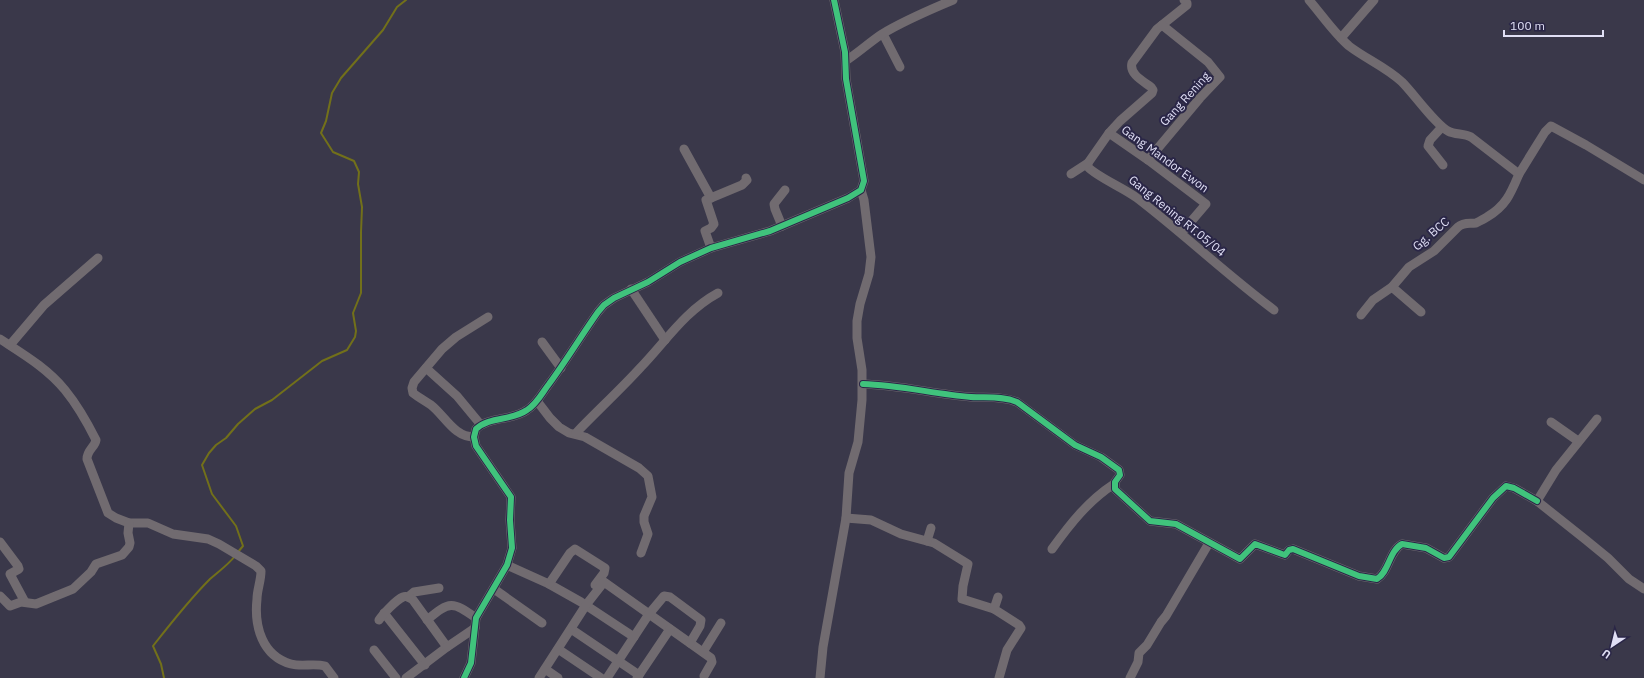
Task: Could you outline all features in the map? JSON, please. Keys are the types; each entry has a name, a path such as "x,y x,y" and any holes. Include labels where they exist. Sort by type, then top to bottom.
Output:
{"street":[{"path":"820,678 824,641 846,518 848,480 859,436 863,384 857,338 857,320 869,274 871,257 864,200 861,190 864,181 846,79 847,60 834,0"},
{"path":"847,60 883,34 929,5 953,0"},
{"path":"1071,174 1088,163 1109,133 1153,91 1151,87 1135,74 1131,67 1138,54 1157,29 1187,5 1184,0"},
{"path":"1309,0 1341,38 1357,52 1394,75 1410,90 1442,127 1451,132 1466,134 1471,137 1519,174"},
{"path":"1341,38 1374,0"},
{"name":"Gang Rening","path":"1148,160 1200,98 1220,77 1208,62 1162,25"},
{"path":"883,34 900,67"},
{"name":"Gg. BCC","path":"1361,315 1373,300 1392,287 1409,267 1434,251 1462,223 1477,222 1497,211 1511,193 1519,174 1545,132 1551,126 1644,180"},
{"path":"1442,127 1430,140 1428,146 1443,164"},
{"name":"Gang Mandor Ewon","path":"1109,133 1148,160 1206,204 1182,232"},
{"path":"684,149 710,198"},
{"name":"Gang Rening RT.05/04","path":"1088,163 1089,168 1129,191 1182,232 1241,285 1274,310"},
{"path":"711,248 704,233 707,229 714,226 714,224 706,200 742,185 747,180 746,178"},
{"path":"782,226 774,204 785,190"},
{"path":"464,678 471,663 476,618 507,565 512,548 510,520 511,496 478,450 474,442 476,429 481,425 521,414 530,409 561,368 604,305 648,282 680,262 711,248 760,235 848,198 861,190"},
{"path":"10,345 44,305 98,258"},
{"path":"1392,287 1421,312"},
{"path":"631,290 664,340"},
{"path":"576,433 640,368 664,340 694,309 718,293"},
{"path":"474,437 468,437 458,432 430,404 413,393 412,388 414,382 448,343 488,317"},
{"path":"0,339 35,362 51,376 64,389 84,417 96,440 88,452 87,459 108,512 116,518 129,523 148,523 174,534 208,539 256,566 260,569 261,574 256,601 258,625 260,636 268,650 281,660 290,664 325,666 334,678"},
{"path":"542,342 561,368"},
{"path":"426,368 457,396 481,425"},
{"path":"863,384 899,386 970,397 1012,400 1027,408 1074,445 1101,458 1119,470 1120,475 1114,484 1100,494 1082,511 1052,549"},
{"path":"537,401 559,427 569,433 576,433 585,437 639,468 649,478 652,497 644,519 648,534 641,553"},
{"path":"1537,501 1556,470 1597,419"},
{"path":"1551,422 1578,441"},
{"path":"1114,484 1115,489 1150,521 1173,523 1240,559 1255,544 1286,555 1289,550 1293,549 1359,576 1377,580 1381,576 1397,547 1402,544 1426,548 1444,558 1449,557 1493,498 1506,486 1514,488 1537,501 1597,549 1629,579 1644,589"},
{"path":"846,518 871,520 902,534 934,543 968,564 963,586 962,599 994,609 1021,628 1007,650 999,678"},
{"path":"0,596 7,605 10,606 25,602 36,604 73,589 91,572 96,564 122,555 129,547 129,523"},
{"path":"927,541 931,528"},
{"path":"0,542 18,566 19,569 10,574 25,602"},
{"path":"1130,678 1138,662 1139,653 1147,645 1166,616 1209,543"},
{"path":"539,678 570,629 584,603 602,580 605,568 575,549 570,553 549,584"},
{"path":"507,565 549,584 584,603 634,637"},
{"path":"602,580 711,658 712,662 704,676"},
{"path":"425,665 381,617 404,597 408,597 414,592 438,588"},
{"path":"494,589 542,623"},
{"path":"607,678 649,614 663,596 666,595 697,615 701,620 701,623 690,642"},
{"path":"408,597 413,600 447,647"},
{"path":"994,609 998,597"},
{"path":"427,620 439,610 450,605 458,606 476,618"},
{"path":"703,652 722,624"},
{"path":"406,678 475,628"},
{"path":"570,629 619,661 638,676 670,629"},
{"path":"558,649 601,678"},
{"path":"374,650 396,678"},
{"path":"545,669 558,678"}],"waterway":[{"path":"238,552 243,546 236,526 212,494 202,465 216,445 226,438 238,424 255,409 272,400 322,361 347,350 355,337 356,331 353,313 361,293 362,207 358,184 359,172 354,161 333,152 321,133 326,121 332,93 341,78 383,30 397,7 406,0"},
{"path":"164,678 161,664 153,646 195,595 235,556"}],"cycle path":[{"path":"464,678 471,663 476,618 507,565 512,548 510,520 511,497 476,446 474,437 476,429 488,422 515,416 534,405 598,312 604,305 614,298 648,282 680,262 711,248 770,231 848,198 861,190 864,181 846,79 845,52 834,0"},
{"path":"863,384 890,386 957,396 1000,398 1017,402 1075,445 1101,457 1119,470 1120,475 1115,482 1115,489 1150,521 1176,524 1240,559 1255,544 1285,555 1289,550 1293,549 1359,576 1377,579 1384,572 1394,551 1402,544 1426,548 1444,558 1449,557 1493,498 1506,486 1514,488 1537,501"}]}
